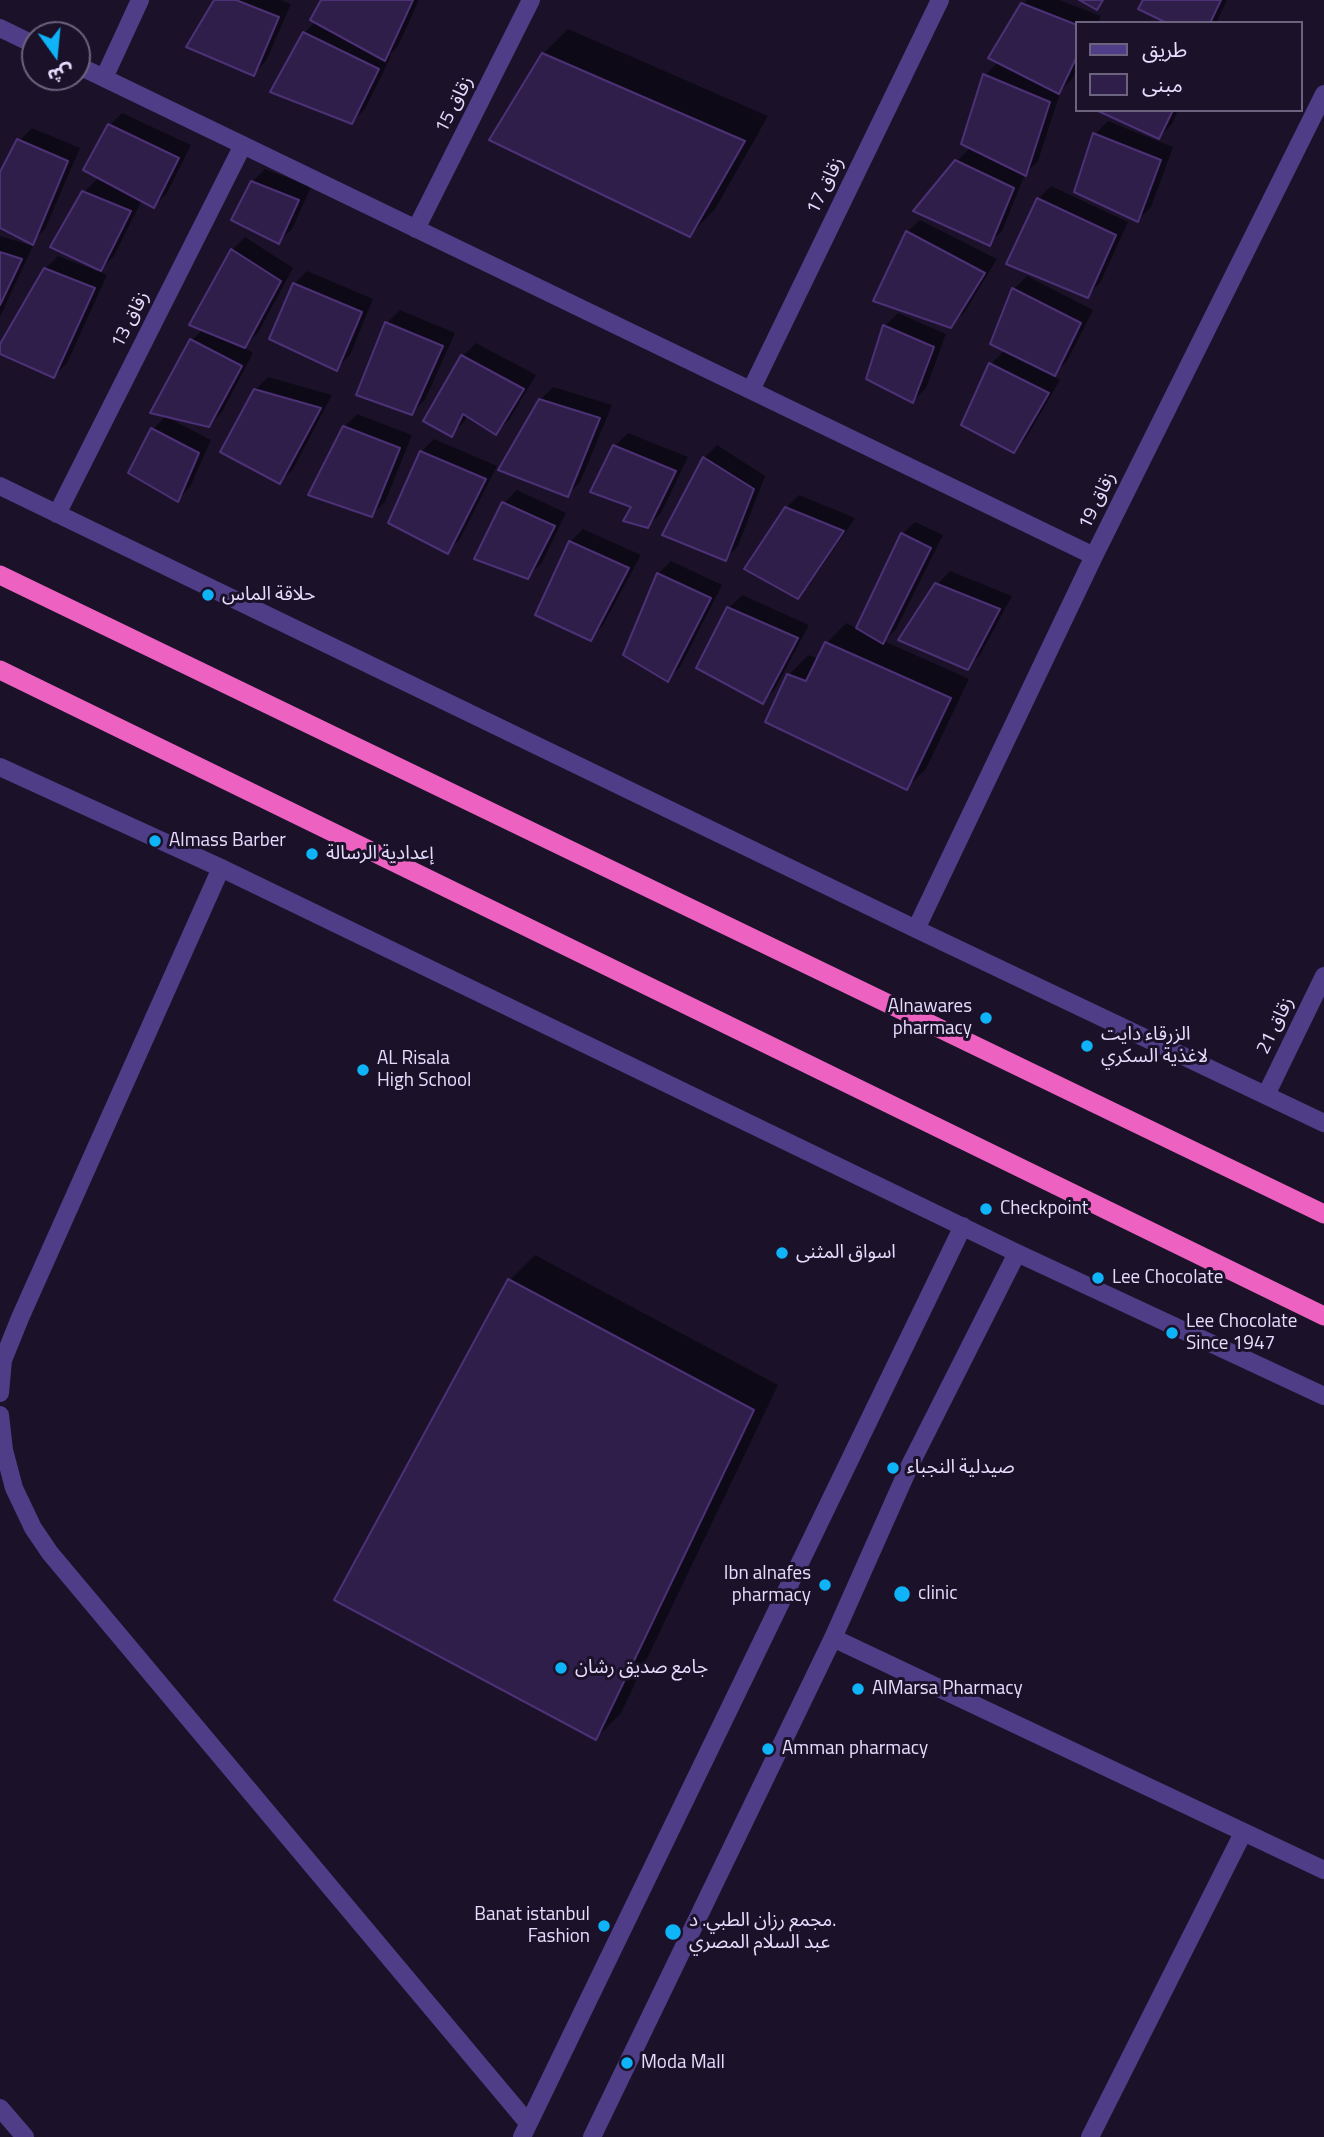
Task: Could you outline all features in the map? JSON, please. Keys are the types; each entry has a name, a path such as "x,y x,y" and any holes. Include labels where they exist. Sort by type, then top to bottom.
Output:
{"highway":[{"path":"0,575 1324,1214"},
{"path":"0,670 1324,1316"}],"street":[{"path":"104,78 140,0"},
{"name":"زقاق 15","path":"416,229 531,0"},
{"name":"زقاق 17","path":"751,390 940,0"},
{"path":"0,28 21,38"},
{"path":"91,72 1094,556"},
{"name":"زقاق 19","path":"916,929 1094,556 1324,94"},
{"name":"زقاق 13","path":"57,514 243,145"},
{"path":"0,486 1324,1123"},
{"path":"0,767 221,868 1017,1253 1324,1396"},
{"path":"0,1393 3,1360 20,1318 221,868"},
{"name":"زقاق 21","path":"1266,1095 1324,976"},
{"path":"0,1415 2,1450 14,1488 33,1528 50,1553 525,2130 963,1226"},
{"path":"592,2137 833,1638 910,1465 1017,1253"},
{"path":"833,1638 1324,1870"},
{"path":"1090,2137 1243,1833"},
{"path":"0,2108 25,2137"}],"building":[{"path":"214,0 236,0 279,17 254,76 186,47"},
{"path":"321,0 413,0 385,61 310,20"},
{"path":"1079,0 1103,0 1097,10"},
{"path":"1143,0 1221,0 1211,21 1163,21 1138,9"},
{"path":"1021,3 1076,25 1076,58 1059,94 988,58"},
{"path":"303,32 379,69 352,124 270,92"},
{"path":"542,53 745,141 690,237 489,140"},
{"path":"983,74 1050,102 1026,176 961,144"},
{"path":"1100,112 1172,112 1159,139"},
{"path":"108,124 179,158 154,208 83,170"},
{"path":"1093,133 1161,160 1138,222 1074,192"},
{"path":"17,139 68,161 33,245 0,228 0,172"},
{"path":"955,160 1014,188 990,246 913,211"},
{"path":"251,181 299,200 279,244 231,220"},
{"path":"82,191 131,211 101,271 50,247"},
{"path":"1037,198 1116,235 1088,298 1006,264"},
{"path":"906,231 985,273 951,328 873,301"},
{"path":"231,249 281,281 245,348 189,325"},
{"path":"0,252 22,259 0,305"},
{"path":"44,268 95,288 54,378 0,354 0,344"},
{"path":"293,283 362,312 337,371 269,339"},
{"path":"1012,288 1081,323 1055,376 990,344"},
{"path":"385,322 443,346 412,415 356,395"},
{"path":"883,325 934,347 913,403 866,379"},
{"path":"190,339 242,366 209,427 150,413"},
{"path":"461,355 524,389 496,435 463,414 452,437 423,421"},
{"path":"989,363 1049,393 1014,453 961,425"},
{"path":"254,389 321,408 280,484 220,452"},
{"path":"539,399 600,418 568,497 498,470"},
{"path":"343,426 400,448 372,517 308,495"},
{"path":"151,428 199,453 178,502 128,473"},
{"path":"613,445 676,471 648,528 623,521 631,507 590,492"},
{"path":"420,451 486,479 448,554 388,523"},
{"path":"703,457 754,489 726,561 662,535"},
{"path":"502,502 555,526 528,579 474,559"},
{"path":"785,507 844,531 798,599 744,569"},
{"path":"901,533 931,548 883,644 856,628"},
{"path":"569,541 629,568 591,641 535,615"},
{"path":"657,573 711,598 668,682 623,655"},
{"path":"935,583 1000,609 968,670 898,640"},
{"path":"727,607 798,638 763,704 696,668"},
{"path":"825,642 951,698 907,790 765,722 787,674 806,681"},
{"name":"جامع صديق رشان","path":"508,1279 754,1410 596,1740 334,1600"}],"place":[{"name":"حلاقة الماس","path":"208,595"},
{"name":"Almass Barber","path":"155,841"},
{"name":"إعدادية الرسالة","path":"312,854"},
{"name":"Alnawares pharmacy","path":"986,1018"},
{"name":"الزرقاء دايت لاغذية السكري","path":"1087,1046"},
{"name":"AL Risala High School","path":"363,1070"},
{"name":"Checkpoint","path":"986,1209"},
{"name":"اسواق المثنى","path":"782,1253"},
{"name":"Lee Chocolate","path":"1098,1278"},
{"name":"Lee Chocolate Since 1947","path":"1172,1333"},
{"name":"صيدلية النجباء","path":"893,1468"},
{"name":"Ibn alnafes pharmacy","path":"825,1585"},
{"name":"clinic","path":"902,1594"},
{"name":"جامع صديق رشان","path":"561,1668"},
{"name":"AlMarsa Pharmacy","path":"858,1689"},
{"name":"Amman pharmacy","path":"768,1749"},
{"name":"Banat istanbul Fashion","path":"604,1926"},
{"name":"مجمع رزان الطبي. د. عبد السلام المصري","path":"673,1932"},
{"name":"Moda Mall","path":"627,2063"}]}
